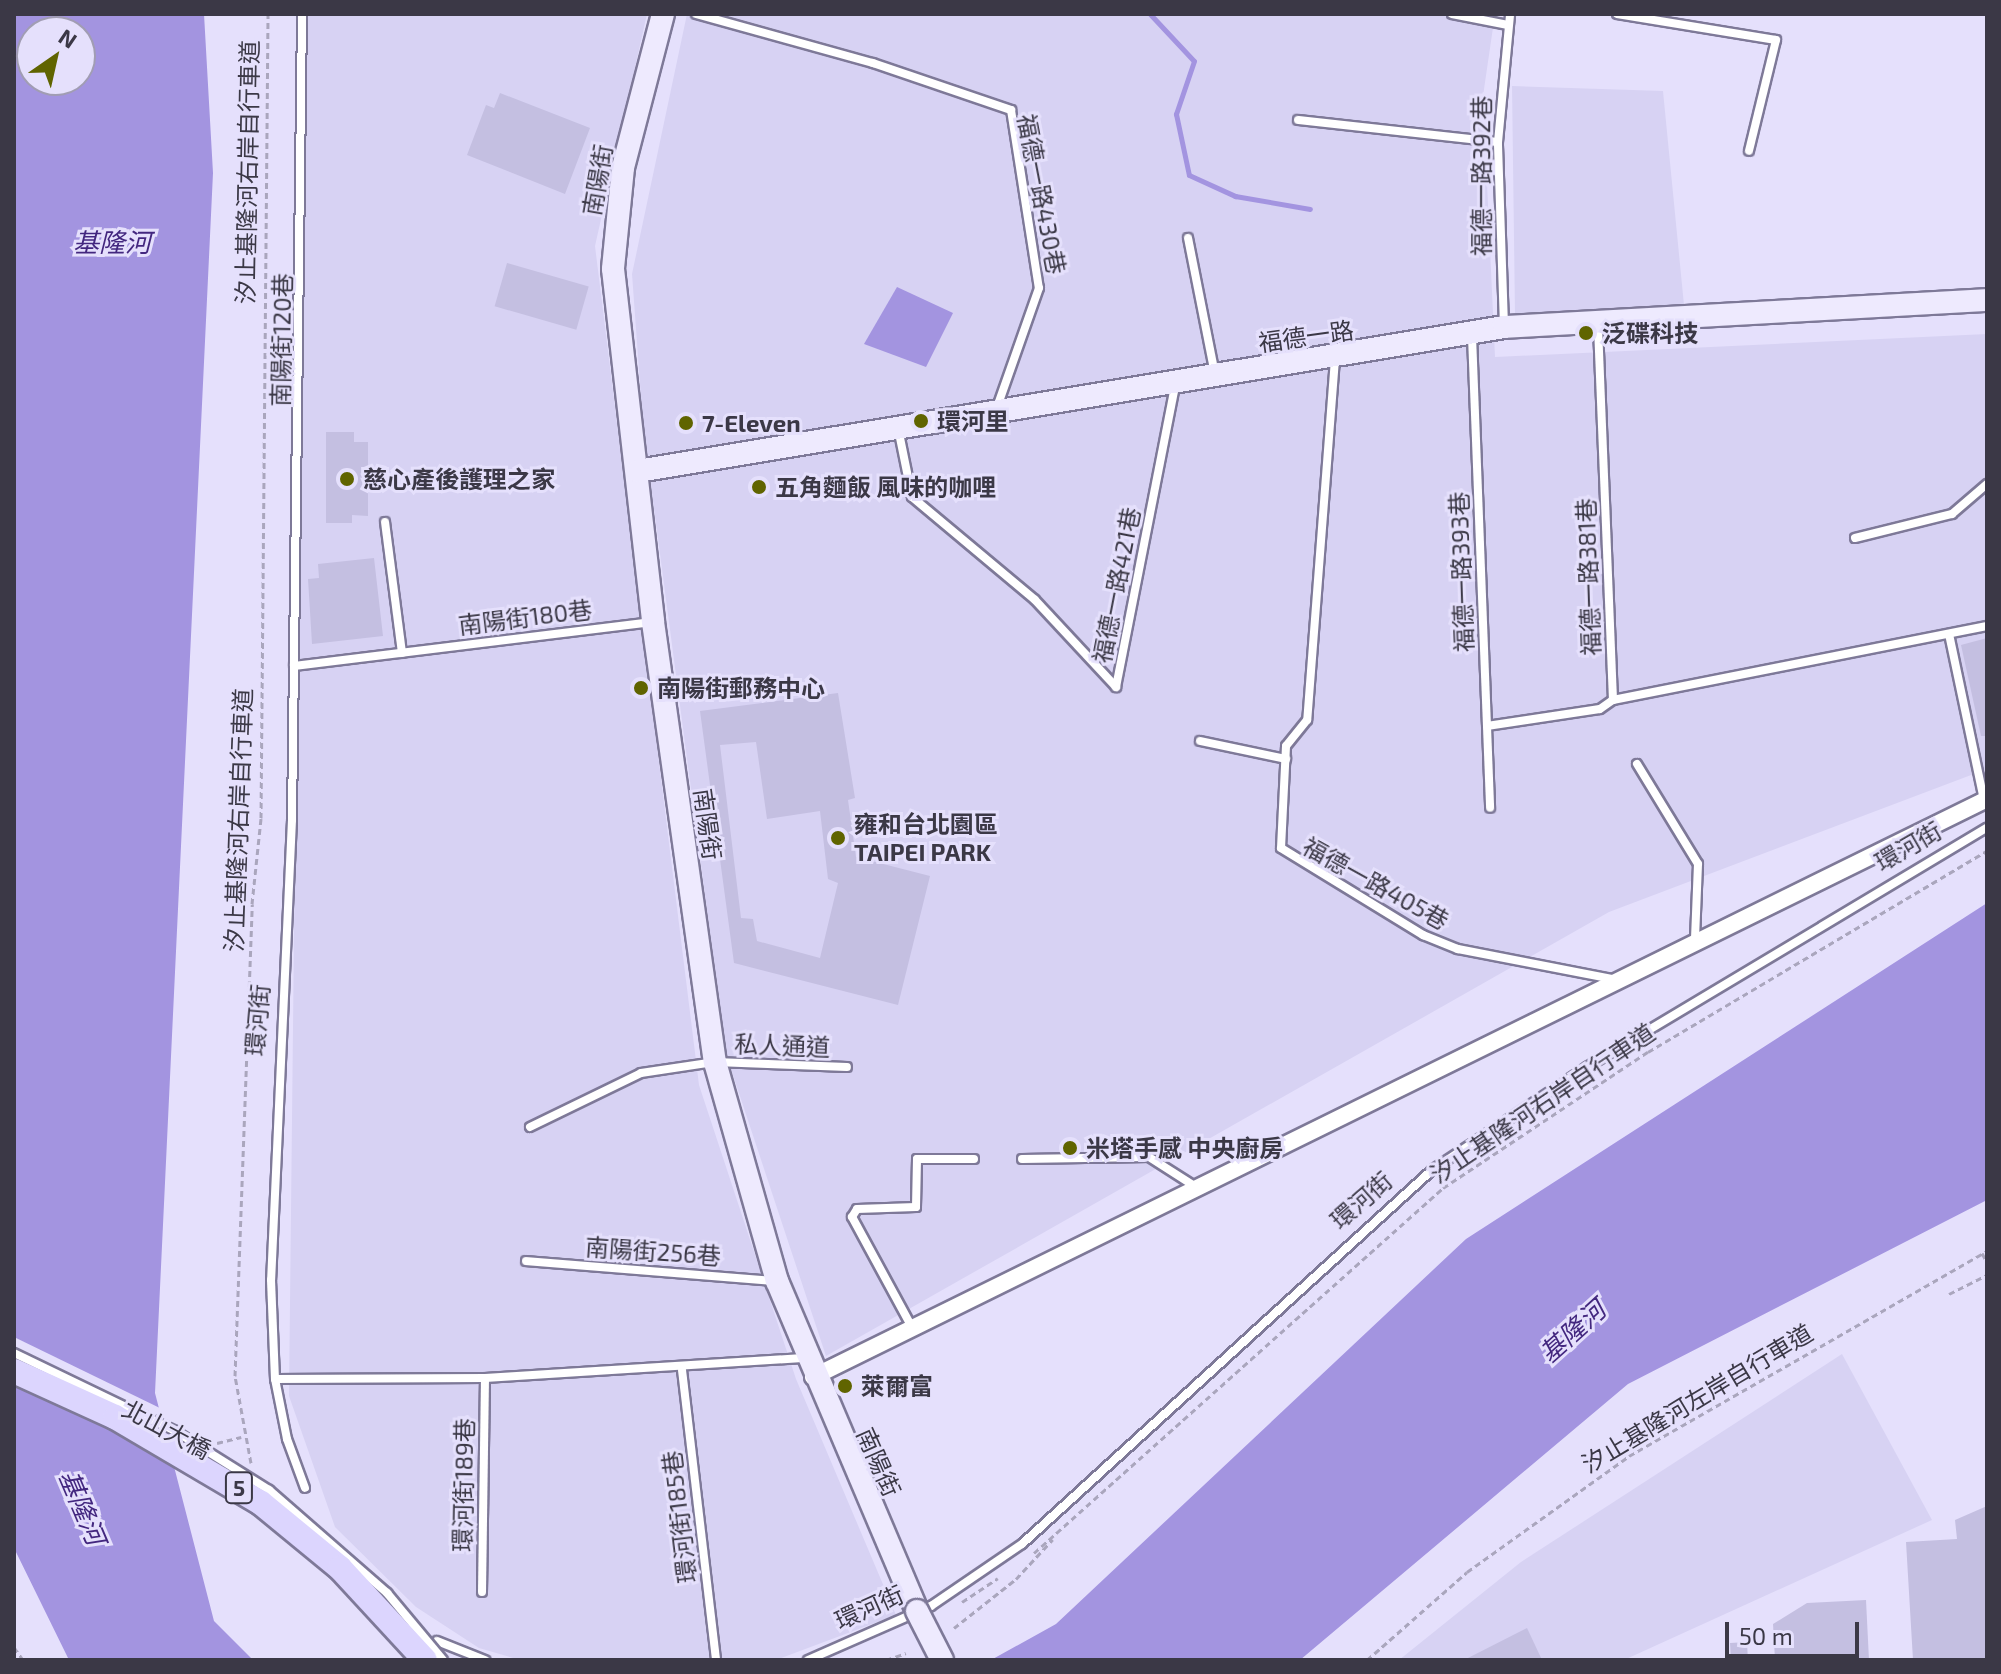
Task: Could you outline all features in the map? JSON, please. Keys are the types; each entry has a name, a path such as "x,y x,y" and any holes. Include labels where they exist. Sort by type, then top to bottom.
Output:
{"main road":[{"name":"北山大橋","path":"14,1371 115,1417 261,1503 340,1568 431,1650"}],"street":[{"name":"南陽街","path":"663,14 615,224 613,269 653,622 715,1062 777,1281 810,1368 917,1611 942,1660"},
{"name":"福德一路","path":"638,471 1176,380 1335,359 1504,327 1987,300"},
{"name":"環河街","path":"810,1368 915,1331 1614,979 1985,800"}],"lane":[{"name":"南陽街120巷","path":"294,666 302,14"},
{"name":"福德一路430巷","path":"696,14 873,63 1011,110 1039,288 995,411"},
{"path":"1452,14 1508,25"},
{"name":"福德一路392巷","path":"1504,327 1498,142 1510,14"},
{"path":"1617,14 1776,40 1749,151"},
{"path":"1298,120 1498,142"},
{"path":"1188,238 1215,375"},
{"name":"福德一路381巷","path":"1598,322 1613,700"},
{"name":"福德一路393巷","path":"1472,335 1490,808"},
{"name":"福德一路405巷","path":"1335,359 1307,720 1286,746 1286,856 1458,949 1614,979"},
{"name":"福德一路421巷","path":"897,427 912,497 1035,600 1116,687 1176,380"},
{"path":"1855,538 1952,514 1987,484"},
{"path":"385,522 402,653"},
{"name":"南陽街180巷","path":"294,666 653,622"},
{"path":"1487,726 1600,709 1613,700 1987,626"},
{"path":"1949,634 1985,800"},
{"name":"環河街","path":"294,666 274,1136 275,1379 287,1439 305,1488"},
{"path":"1200,741 1286,759"},
{"path":"1637,764 1698,864 1695,940"},
{"name":"環河街","path":"808,1660 917,1611 1022,1544 1432,1170 1652,1027 1987,828"},
{"name":"私人通道","path":"530,1127 641,1073 715,1062 847,1067"},
{"path":"1022,1159 1149,1157 1200,1190"},
{"path":"915,1331 852,1217 857,1209 916,1207 917,1159 974,1159"},
{"name":"南陽街256巷","path":"526,1261 777,1281"},
{"name":"北山大橋","path":"14,1353 202,1446 322,1532 443,1660"},
{"name":"環河街","path":"275,1379 485,1378 810,1368"},
{"name":"環河街185巷","path":"682,1370 716,1660"},
{"name":"環河街189巷","path":"482,1592 485,1378"},
{"path":"431,1650 485,1660"}],"path":[{"name":"汐止基隆河右岸自行車道","path":"252,1465 241,1437 235,1376 252,904 261,818 268,14"},
{"name":"汐止基隆河右岸自行車道","path":"954,1628 1016,1579 1053,1539 1443,1188 1648,1052 1987,851"},
{"path":"1985,1252 1987,1262"},
{"name":"汐止基隆河左岸自行車道","path":"1367,1660 1467,1572 1629,1456 1985,1252"},
{"path":"1949,1294 1987,1275"},
{"path":"202,1446 241,1437"},
{"path":"14,1647 23,1660"},
{"path":"886,1660 906,1653"}],"shaded area":[{"path":"304,14 647,14 595,246 699,1085 796,1379 896,1615 776,1660 520,1660 479,1648 416,1607 335,1527 289,1396"},
{"path":"687,14 1495,14 1483,96 1495,357 1987,334 1987,769 1609,912 826,1356 726,1054 643,425 632,274"},
{"path":"1512,86 1663,91 1684,305 1515,315"},
{"path":"1842,1354 1932,1520 1624,1660 1399,1660 1521,1562"}],"water":[{"name":"基隆河","path":"14,14 204,14 213,173 155,1393 214,1621 253,1660 69,1660 14,1548"},
{"path":"897,287 953,313 926,367 864,344"},
{"name":"基隆河","path":"1987,903 1987,1200 1628,1384 1300,1660 991,1660 1056,1624 1466,1239"}],"pier":[{"path":"14,1337 164,1410 174,1448 14,1373"}],"building":[{"path":"500,93 590,128 565,194 467,155 486,105 494,108"},
{"path":"507,263 589,286 576,330 495,306"},
{"name":"慈心產後護理之家","path":"326,432 354,432 354,442 368,442 368,516 352,515 352,523 326,523"},
{"path":"374,558 383,636 312,644 308,579 319,578 318,564"},
{"path":"1987,638 1987,736 1981,736 1961,645"},
{"name":"雍和台北園區 TAIPEI PARK","path":"838,693 855,798 848,800 856,857 930,876 898,1005 734,963 700,711","holes":["756,742 767,819 820,811 828,879 838,883 820,958 757,941 753,919 741,918 720,745"]},
{"path":"1987,1506 1987,1660 1913,1660 1906,1542 1957,1539 1955,1520"},
{"path":"1866,1600 1869,1660 1775,1660 1773,1624 1807,1603"},
{"path":"1527,1628 1542,1660 1464,1660"},
{"path":"1747,1642 1748,1660 1731,1660 1730,1643"}],"waterway":[{"path":"1150,14 1194,61 1176,114 1189,175 1235,196 1310,209"}],"place":[{"name":"泛碟科技","path":"1586,333"},
{"name":"環河里","path":"921,421"},
{"name":"7-Eleven","path":"686,423"},
{"name":"慈心產後護理之家","path":"347,479"},
{"name":"五角麵飯 風味的咖哩","path":"759,487"},
{"name":"南陽街郵務中心","path":"641,688"},
{"name":"雍和台北園區 TAIPEI PARK","path":"838,838"},
{"name":"米塔手感 中央廚房","path":"1070,1148"},
{"name":"萊爾富","path":"845,1386"}]}
